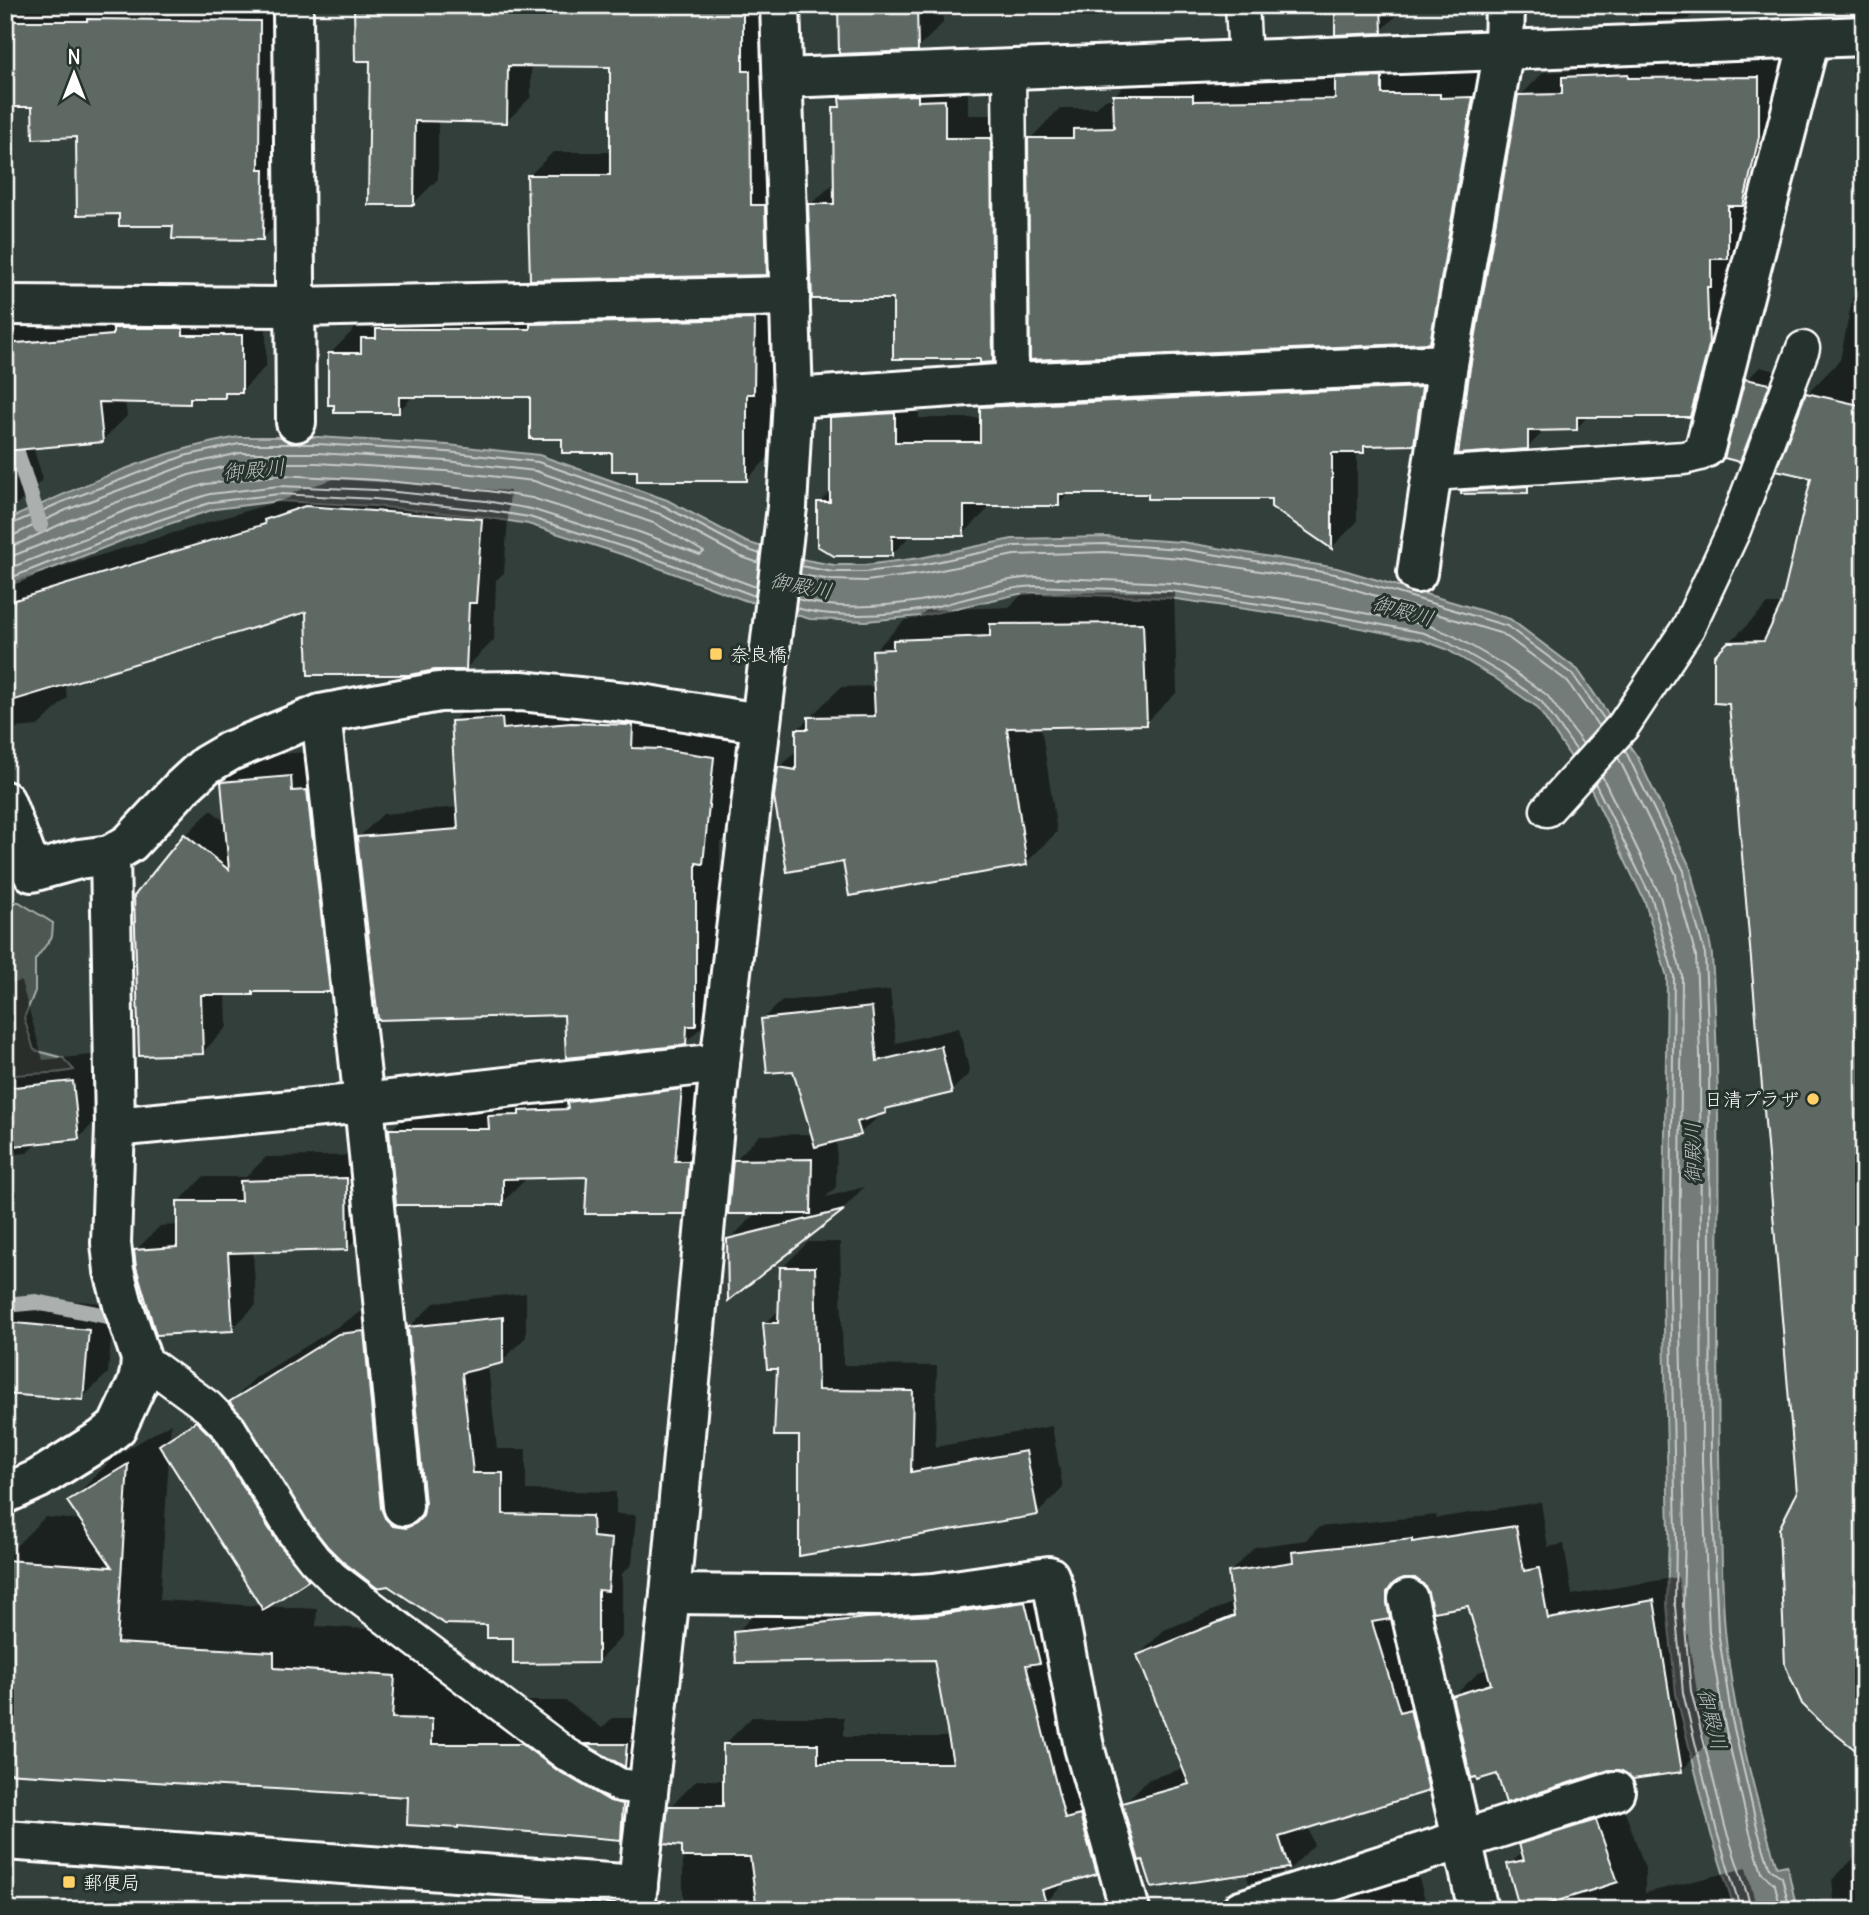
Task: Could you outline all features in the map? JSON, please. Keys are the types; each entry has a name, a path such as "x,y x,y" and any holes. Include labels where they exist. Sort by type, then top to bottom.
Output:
{"street":[{"path":"293,5 296,422"},
{"path":"5,1840 636,1897 670,1594 720,1063 782,544 793,398 780,5"},
{"path":"1417,573 1448,364 1504,49 1505,5"},
{"path":"784,78 1864,36"},
{"path":"1705,448 1810,38"},
{"path":"5,305 297,307 790,296"},
{"path":"793,398 1012,383 1448,364"},
{"path":"5,801 32,872 79,859 110,855 130,843 206,765 230,751 321,714 439,692 521,691 635,704 759,723"},
{"path":"321,714 364,1103 403,1506"},
{"path":"5,1493 38,1479 117,1427 137,1384 141,1358 114,1271 111,1244 115,1127 110,855"},
{"path":"115,1127 364,1103 720,1063"},
{"path":"670,1594 883,1596 934,1593 1049,1576 1084,1747 1130,1910"},
{"path":"1408,1599 1478,1910"},
{"path":"1241,1910 1615,1791"}],"lane":[{"path":"1242,5 1245,59"},
{"path":"1009,71 1012,383"},
{"path":"1550,807 1623,726 1688,628 1734,530 1803,348"},
{"path":"1432,474 1684,458 1700,454 1705,448"},
{"path":"141,1358 200,1400 229,1428 294,1532 314,1559 333,1578 566,1754 619,1785 649,1789"}],"shaded area":[{"path":"5,901 19,902 53,923 52,937 35,960 35,991 24,1018 34,1050 63,1058 74,1070 5,1077"}],"water":[{"name":"御殿川","path":"239,437 318,437 448,445 539,455 667,500 746,542 806,560 834,565 865,565 920,558 1012,539 1106,537 1182,542 1337,568 1510,619 1578,670 1638,758 1691,869 1711,946 1718,1098 1718,1382 1725,1630 1738,1720 1752,1779 1777,1867 1787,1865 1797,1910 1735,1910 1711,1834 1676,1694 1667,1606 1669,1533 1663,1290 1667,977 1645,902 1587,781 1537,707 1446,649 1422,640 1314,619 1169,598 1035,593 1019,594 921,616 866,621 810,619 744,600 630,557 528,524 374,506 279,501 215,509 141,533 5,587 5,521 149,460"}],"building":[{"path":"354,5 743,5 743,71 750,71 751,205 765,205 767,275 530,280 527,175 610,175 610,67 508,66 507,123 415,121 414,205 368,205 370,61 355,61"},
{"path":"838,5 917,5 918,51 839,54"},
{"path":"1335,5 1381,5 1382,33 1335,35"},
{"path":"5,21 260,21 259,169 264,169 263,240 172,239 173,226 119,226 119,214 77,215 76,137 33,139 32,107 5,107"},
{"path":"1628,74 1628,78 1759,77 1759,137 1743,206 1728,206 1728,259 1711,259 1711,287 1707,287 1709,346 1690,417 1577,417 1577,430 1528,431 1528,449 1458,454 1470,368 1518,95 1562,94 1562,77"},
{"path":"1382,77 1382,94 1473,97 1430,343 1030,360 1028,138 1073,138 1073,129 1114,128 1113,95 1193,95 1193,101 1335,99 1335,78"},
{"path":"918,95 918,101 945,100 945,138 991,138 993,362 980,363 980,359 893,359 893,299 812,299 808,204 834,204 833,107 840,107 839,98"},
{"path":"755,319 754,394 747,394 747,481 637,481 637,471 612,471 612,453 562,453 562,439 530,439 530,397 399,397 399,413 334,413 334,405 328,405 328,353 361,353 361,338 376,338 376,329 530,329 530,324"},
{"path":"113,328 183,328 183,335 242,335 242,393 225,393 225,398 190,398 190,404 99,402 103,442 5,451 5,344 113,335"},
{"path":"1745,379 1770,384 1740,462 1724,458"},
{"path":"1422,387 1414,445 1364,446 1364,453 1332,453 1332,549 1271,507 1271,499 1148,499 1148,494 1059,494 1059,506 964,506 964,536 892,536 892,556 834,556 817,546 817,502 830,502 830,417 895,413 895,442 980,442 980,407"},
{"name":"日清プラザ","path":"1806,393 1864,406 1864,1757 1802,1704 1785,1665 1779,1529 1797,1493 1729,704 1714,703 1714,656 1728,642 1764,641 1781,605 1811,478 1776,470"},
{"path":"1528,486 1528,493 1461,494 1461,491"},
{"path":"305,506 482,519 476,603 469,603 466,670 435,670 409,675 308,675 306,612 5,703 5,603 265,524 264,520"},
{"path":"1143,623 1147,725 1007,728 1027,865 849,896 843,862 787,872 774,797 778,767 796,770 796,729 808,729 808,717 875,716 872,650 893,649 893,640 990,636 990,624"},
{"path":"502,718 503,729 571,723 633,725 632,748 661,749 714,757 703,864 696,863 696,1026 687,1026 686,1045 566,1058 564,1015 378,1020 357,837 458,829 451,721"},
{"path":"291,776 292,791 307,790 330,992 201,995 203,1054 139,1056 134,896 184,834 229,870 221,782"},
{"path":"872,1007 877,1061 941,1046 952,1093 885,1109 886,1113 857,1122 861,1135 815,1147 793,1071 767,1073 761,1019"},
{"path":"73,1081 79,1139 5,1147 5,1088"},
{"path":"682,1089 675,1161 689,1161 684,1214 585,1214 587,1177 503,1179 503,1205 396,1205 389,1129 489,1129 488,1116 519,1115 519,1111 568,1109 567,1102"},
{"path":"812,1159 811,1214 728,1214 733,1160"},
{"path":"347,1178 348,1250 228,1253 233,1331 156,1335 136,1267 134,1250 177,1247 177,1201 241,1201 240,1181"},
{"path":"844,1210 728,1301 727,1239"},
{"path":"780,1267 815,1267 818,1390 913,1391 911,1472 1026,1451 1038,1515 799,1556 799,1436 774,1436 777,1369 767,1369 763,1323 778,1323"},
{"path":"503,1317 503,1363 462,1373 473,1473 503,1473 503,1514 592,1516 593,1537 612,1539 608,1591 598,1590 598,1663 513,1664 513,1638 487,1638 487,1625 445,1624 388,1586 377,1588 328,1547 309,1523 244,1418 229,1402 338,1334 364,1331 381,1508 385,1518 393,1526 406,1528 423,1516 425,1504 408,1327"},
{"path":"5,1322 89,1330 83,1400 5,1394"},
{"path":"196,1421 214,1439 278,1543 309,1580 263,1610 159,1445"},
{"path":"128,1464 117,1643 274,1652 274,1668 395,1676 392,1718 432,1719 432,1744 522,1744 557,1770 610,1801 623,1804 621,1840 458,1826 407,1825 408,1797 5,1773 5,1560 112,1567 67,1501"},
{"path":"1516,1526 1524,1571 1539,1568 1548,1619 1654,1600 1682,1772 1633,1779 1620,1770 1609,1770 1506,1803 1497,1774 1477,1780 1476,1777 1471,1778 1452,1696 1491,1684 1468,1606 1433,1612 1424,1585 1415,1578 1404,1578 1394,1583 1387,1592 1390,1619 1372,1622 1400,1712 1410,1709 1429,1791 1279,1837 1289,1868 1152,1888 1143,1860 1139,1861 1122,1803 1189,1784 1137,1655 1234,1616 1228,1572 1293,1562 1292,1552 1412,1539 1412,1542"},
{"path":"1025,1602 1040,1663 1026,1665 1065,1819 1080,1815 1097,1874 1042,1890 1048,1910 757,1910 750,1857 682,1857 682,1846 664,1844 668,1806 723,1806 723,1744 818,1744 818,1763 953,1763 934,1660 736,1663 734,1632 866,1618 937,1615"},
{"path":"585,1744 627,1744 625,1767"},
{"path":"1596,1820 1618,1882 1529,1910 1520,1910 1507,1864 1524,1860 1519,1844"}],"waterway":[{"path":"10,430 40,525"},
{"path":"5,1305 36,1302 107,1316"}],"place":[{"name":"奈良橋","path":"716,654"},
{"name":"日清プラザ","path":"1813,1099"},
{"name":"郵便局","path":"69,1882"}]}
